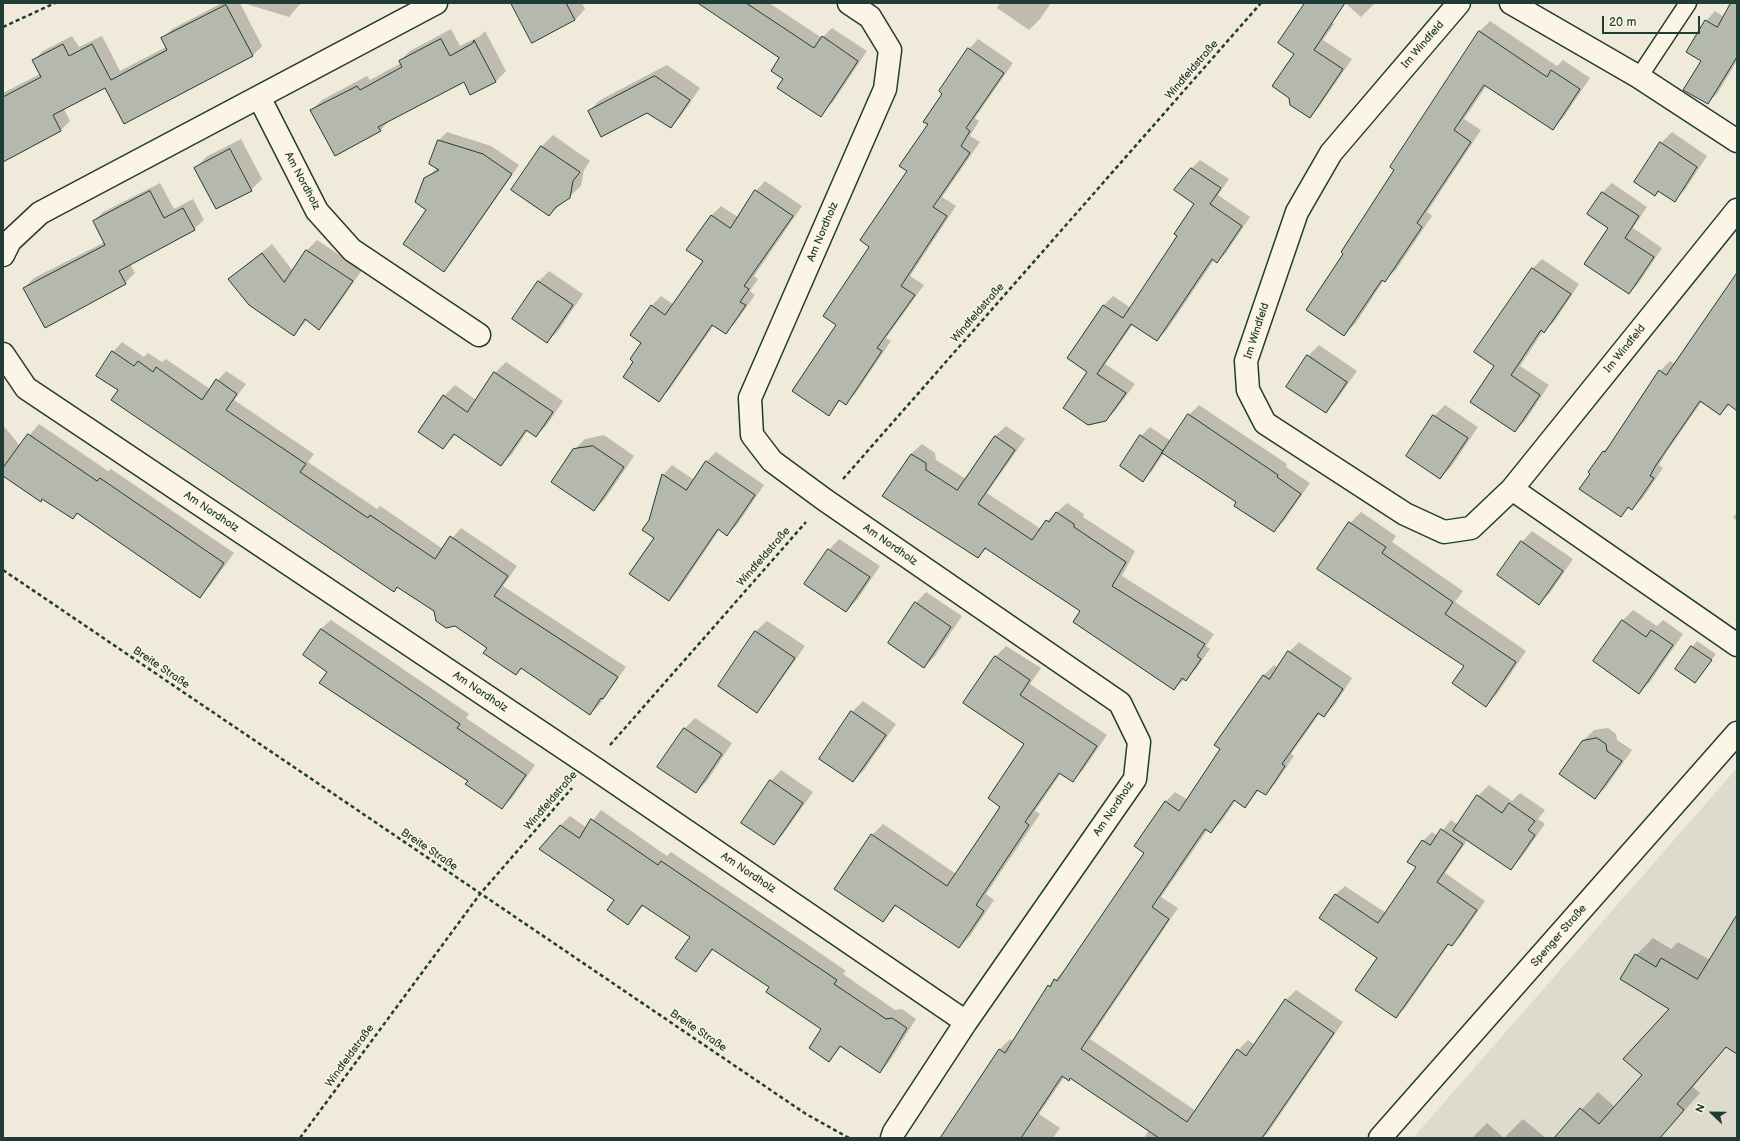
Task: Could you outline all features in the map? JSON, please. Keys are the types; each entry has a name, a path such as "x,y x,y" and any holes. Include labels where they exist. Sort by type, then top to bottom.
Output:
{"street":[{"path":"3,255 10,241 40,213 436,3"},
{"name":"Am Nordholz","path":"849,3 870,17 890,50 885,89 750,398 752,435 772,461 825,500 1120,703 1139,742 1135,779 966,1022 894,1132 892,1138"},
{"name":"Im Windfeld","path":"1459,3 1331,153 1297,212 1246,361 1248,390 1264,423 1405,514 1444,532 1471,528 1512,489 1737,210"},
{"path":"1511,3 1639,77 1737,141"},
{"name":"Am Nordholz","path":"259,97 317,211 352,250 479,336"},
{"name":"Am Nordholz","path":"3,354 26,388 591,766 966,1022"},
{"path":"1512,489 1737,645"},
{"name":"Spenger Straße","path":"1380,1138 1737,733"}],"lane":[{"path":"1639,77 1688,3"}],"path":[{"path":"3,27 55,3"},
{"name":"Windfeldstraße","path":"300,1138 480,894 1261,3"},
{"name":"Breite Straße","path":"3,570 806,1114 849,1138"}],"shaded area":[{"path":"1737,768 1737,1138 1413,1138"}],"building":[{"path":"511,3 566,3 575,20 532,43"},
{"path":"698,3 746,3 814,48 822,36 858,61 821,117 777,88 783,79 771,71 779,58"},
{"path":"1305,3 1345,3 1314,50 1343,69 1310,118 1290,105 1289,98 1272,86 1294,54 1278,43"},
{"path":"1731,3 1737,3 1737,57 1708,104 1683,90 1701,61 1686,52 1705,20 1717,27"},
{"path":"226,5 253,56 124,124 105,88 53,115 61,131 3,162 3,97 41,77 32,60 63,44 69,56 92,44 111,80 167,50 161,38"},
{"path":"1479,31 1547,77 1551,70 1580,89 1553,130 1484,85 1454,130 1471,142 1417,223 1422,227 1385,282 1382,280 1344,336 1306,310 1343,254 1341,252 1394,170 1390,167"},
{"path":"441,39 450,56 473,43 474,40 496,82 470,95 464,82 378,127 381,131 335,156 310,110 357,86 360,90 402,67 399,61"},
{"path":"968,48 1004,73 966,128 970,131 961,146 970,153 933,207 947,216 901,286 915,295 877,348 882,351 846,405 839,400 829,416 792,391 836,325 823,316 869,247 860,240 907,171 899,166 928,124 923,122 942,94 939,91"},
{"path":"655,76 690,100 671,128 647,113 601,137 588,111"},
{"path":"438,140 483,154 512,174 444,272 403,244 426,210 415,202 424,178 439,170 429,164"},
{"path":"1660,142 1697,167 1675,202 1658,191 1655,196 1634,182"},
{"path":"541,146 580,172 573,181 570,198 556,207 549,216 511,190"},
{"path":"230,149 252,191 216,209 194,168"},
{"path":"1191,168 1221,188 1210,204 1242,226 1217,263 1212,259 1157,341 1131,324 1097,374 1126,393 1106,421 1088,425 1063,408 1087,372 1067,358 1103,305 1123,318 1177,236 1174,234 1194,204 1174,190"},
{"path":"755,190 793,216 744,286 749,289 740,302 746,305 726,334 712,325 659,402 623,377 633,362 630,359 641,343 630,335 651,305 665,315 703,261 686,250 711,215 730,228"},
{"path":"150,191 164,218 183,208 195,230 119,271 126,284 45,328 23,288 105,245 93,221"},
{"path":"1602,192 1639,216 1625,238 1654,257 1629,294 1584,264 1608,228 1587,214"},
{"path":"306,250 353,281 319,330 305,319 294,336 249,305 228,279 262,253 284,282"},
{"path":"1532,268 1571,294 1544,333 1541,330 1511,375 1540,395 1515,432 1470,402 1494,366 1474,352"},
{"path":"1737,273 1737,411 1728,404 1720,415 1700,401 1656,465 1650,476 1654,478 1632,510 1628,507 1621,517 1579,489 1590,474 1588,472 1603,451 1605,452 1659,370 1666,375"},
{"path":"538,281 573,305 547,343 512,319"},
{"path":"112,351 134,366 138,361 153,372 156,367 202,400 216,379 237,394 226,410 306,464 300,472 368,518 370,515 435,559 450,536 508,576 494,596 618,677 603,699 601,698 590,715 521,668 516,675 483,653 487,648 455,626 446,628 436,621 434,611 397,587 394,592 111,400 118,390 96,376"},
{"path":"1307,355 1347,382 1326,413 1286,387"},
{"path":"494,372 553,412 536,437 526,430 501,466 454,434 443,449 418,432 443,395 467,412"},
{"path":"1188,414 1278,475 1277,477 1301,494 1274,532 1234,506 1236,502 1162,453"},
{"path":"1433,415 1468,438 1440,479 1406,456"},
{"path":"28,434 97,481 100,478 224,563 200,598 77,513 73,519 42,499 41,502 3,476 3,468"},
{"path":"1140,435 1163,451 1143,482 1120,466"},
{"path":"995,436 1015,450 978,504 1032,540 1046,520 1049,522 1056,512 1074,524 1074,527 1126,562 1112,586 1205,644 1197,656 1201,659 1186,681 1182,678 1174,690 1073,622 1080,611 985,548 978,558 882,496 911,454 926,463 926,470 957,490"},
{"path":"593,446 624,467 594,511 551,482 573,449"},
{"path":"706,461 755,495 727,536 718,529 669,601 629,574 654,538 642,530 649,520 662,474 686,490"},
{"path":"1349,522 1386,547 1382,553 1453,602 1445,614 1516,662 1486,707 1452,683 1464,666 1317,569"},
{"path":"1521,541 1563,571 1539,605 1497,575"},
{"path":"828,549 870,577 846,612 804,584"},
{"path":"915,602 951,627 924,668 888,643"},
{"path":"1622,620 1646,637 1651,630 1673,645 1639,694 1593,661"},
{"path":"321,629 460,724 457,728 526,775 502,809 465,784 468,781 319,683 327,672 303,655"},
{"path":"755,631 795,658 757,713 718,686"},
{"path":"1691,646 1712,660 1695,683 1675,669"},
{"path":"1288,651 1343,689 1324,717 1318,713 1282,764 1285,766 1266,795 1257,790 1245,808 1234,800 1211,833 1205,829 1152,907 1169,919 1081,1049 1187,1122 1237,1049 1246,1056 1285,999 1334,1033 1262,1138 1159,1138 1070,1078 1069,1081 1062,1076 1021,1138 940,1138 999,1049 1005,1053 1048,985 1050,987 1054,979 1057,981 1144,853 1134,846 1165,801 1179,811 1220,749 1214,745 1263,675 1269,679"},
{"path":"995,656 1030,680 1020,695 1097,746 1073,782 1059,773 1025,822 1029,825 976,905 984,911 959,948 895,905 883,922 834,889 871,834 947,886 1000,807 988,798 1024,744 963,703"},
{"path":"851,711 886,735 853,782 819,759"},
{"path":"684,728 722,754 696,793 657,767"},
{"path":"1597,738 1606,744 1607,751 1622,761 1595,799 1559,774 1582,741"},
{"path":"770,780 803,803 774,845 741,823"},
{"path":"1477,795 1502,813 1509,803 1535,821 1528,830 1535,835 1511,870 1453,831"},
{"path":"591,819 658,865 661,861 837,980 834,984 886,1019 892,1018 907,1028 880,1073 840,1046 829,1062 809,1048 821,1029 766,992 769,987 712,949 696,972 675,958 690,937 642,905 628,925 607,910 614,900 539,849 560,825 579,838"},
{"path":"1441,829 1463,844 1437,882 1477,910 1452,946 1448,944 1396,1018 1355,990 1377,958 1319,918 1335,894 1378,923 1416,867 1407,862 1422,840 1430,845"},
{"path":"1737,915 1737,1054 1726,1047 1677,1104 1684,1110 1660,1138 1554,1138 1580,1108 1599,1124 1642,1075 1623,1059 1669,1009 1620,979 1635,954 1656,967 1661,958 1697,979"}]}
